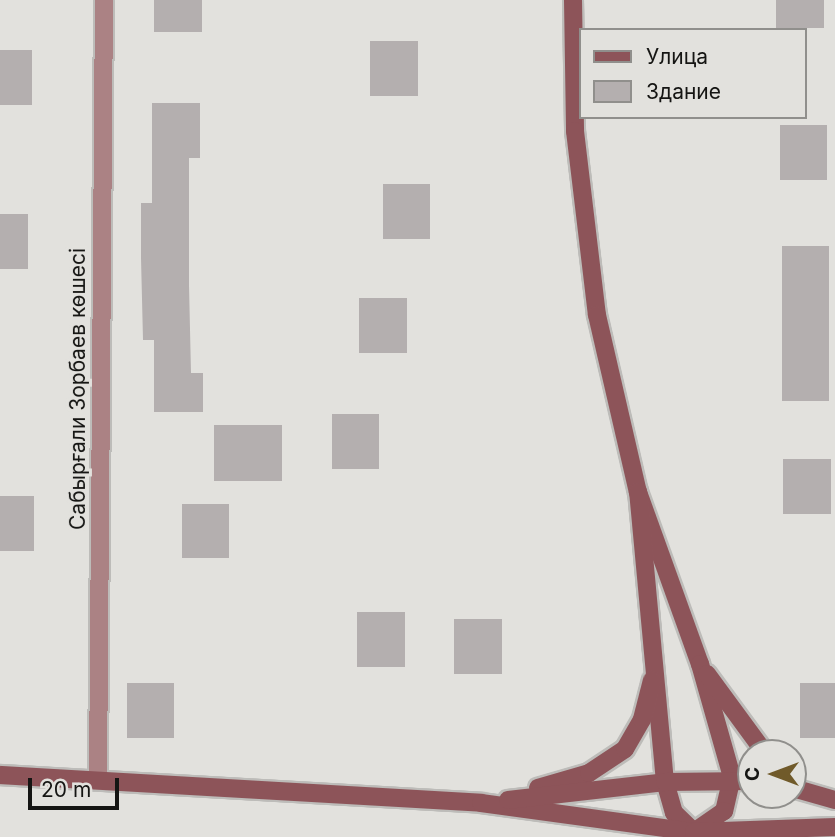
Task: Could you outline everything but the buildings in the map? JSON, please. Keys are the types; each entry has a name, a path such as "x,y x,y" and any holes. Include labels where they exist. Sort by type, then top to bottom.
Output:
{"main road":[{"path":"573,0 575,131 597,315 638,492 699,664 732,778 724,811 694,832"},
{"path":"638,492 666,782 674,813 694,832"},
{"path":"699,664 755,739"},
{"path":"481,803 589,773 625,749 642,719 655,666"},
{"path":"0,775 98,778 481,803 694,832 835,827"},
{"path":"481,803 666,782 737,779"},
{"path":"807,791 835,800"}],"street":[{"name":"Сабырғали Зорбаев көшесі","path":"98,778 104,0"}]}
